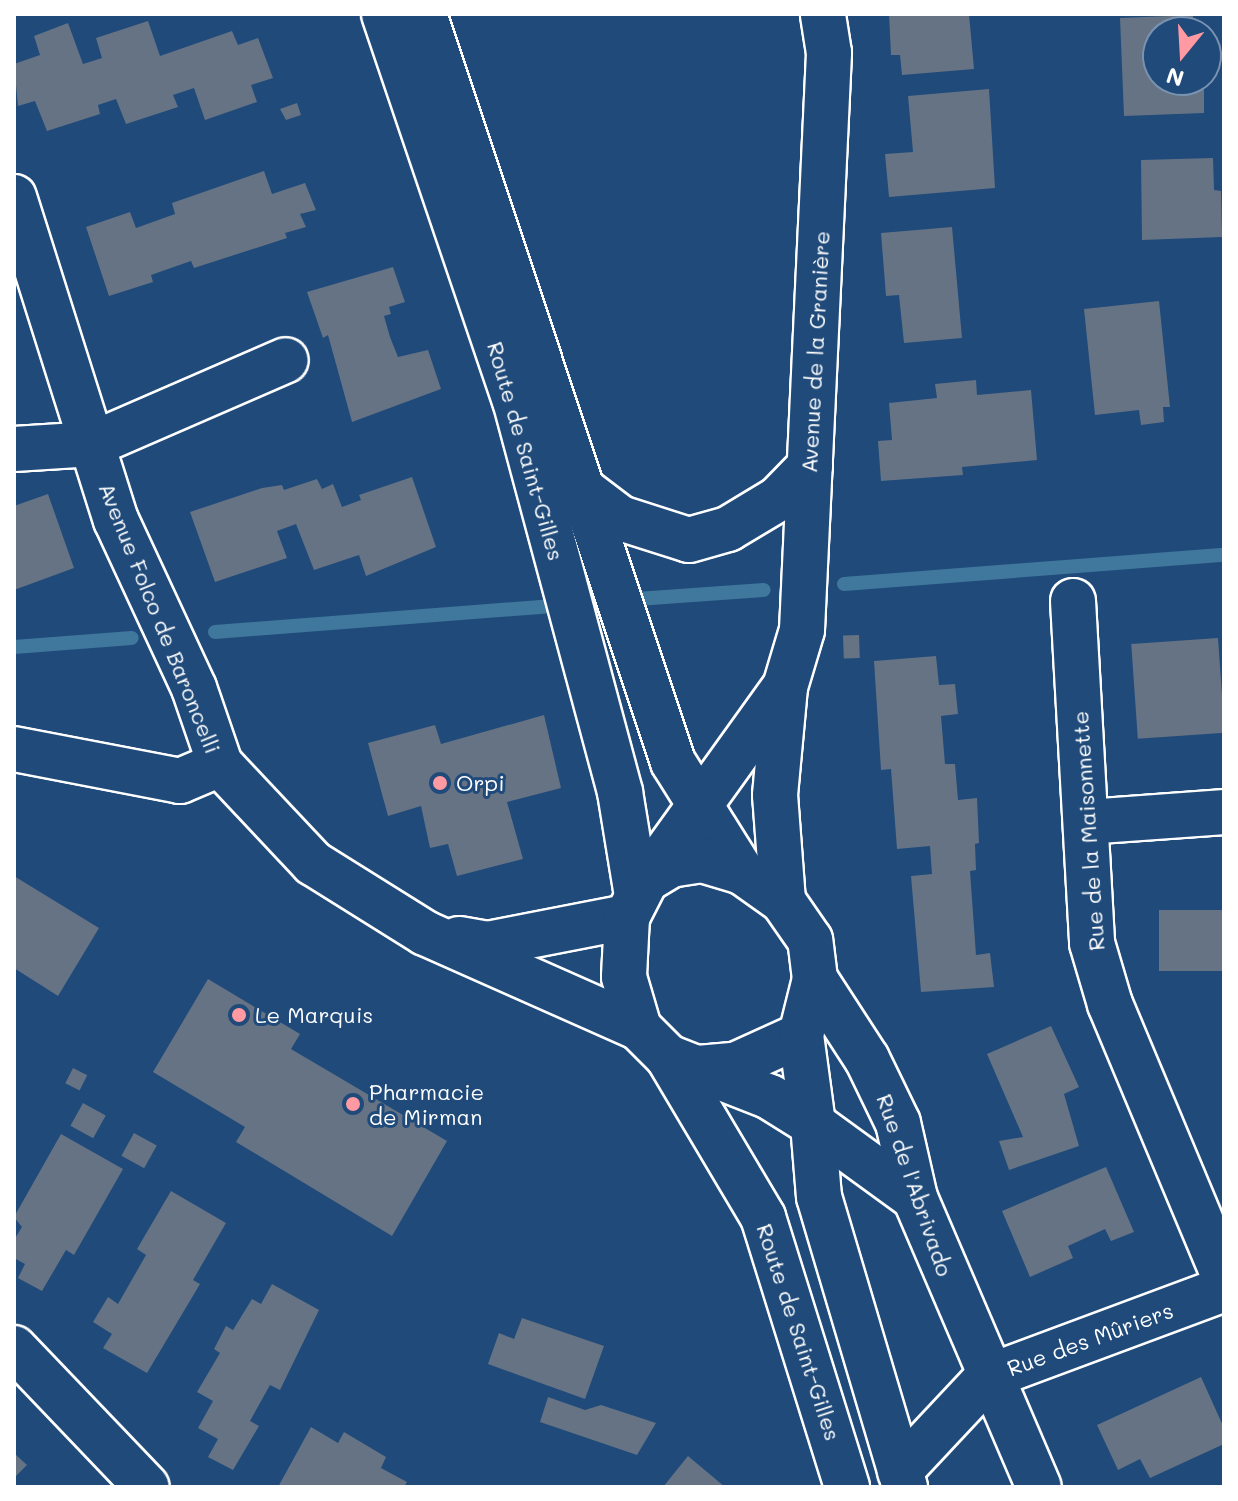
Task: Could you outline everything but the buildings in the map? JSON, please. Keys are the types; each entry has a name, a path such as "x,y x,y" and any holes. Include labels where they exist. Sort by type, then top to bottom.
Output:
{"street":[{"name":"Route de Saint-Gilles","path":"384,14 515,400 620,792 636,897"},
{"name":"Route de Saint-Gilles","path":"424,14 673,762 742,872"},
{"name":"Avenue de la Granière","path":"783,901 775,795 785,687 802,630 829,53 823,14"},
{"name":"Avenue Folco de Baroncelli","path":"14,197 116,520 194,688 220,764"},
{"path":"14,449 93,444 286,360"},
{"path":"582,489 620,518 689,540 728,529 778,499 810,466"},
{"name":"Rue de la Maisonnette","path":"1073,601 1092,943 1105,989 1224,1277"},
{"name":"Avenue de la Granière","path":"636,897 785,687"},
{"path":"14,749 180,781 220,764 313,863 425,933 667,1051 770,1097 813,1124 915,1198"},
{"path":"1086,822 1224,812"},
{"path":"425,933 488,944 636,897 671,865 702,860 742,872 783,901 810,940 815,979 801,1035 819,1197 902,1479"},
{"path":"636,897 624,977 667,1051 735,1065 801,1035"},
{"name":"Rue de l'Abrivado","path":"815,979 867,1059 898,1123 915,1198 988,1377 1039,1487"},
{"name":"Route de Saint-Gilles","path":"667,1051 763,1217 847,1487"},
{"name":"Rue des Mûriers","path":"902,1479 988,1377 1224,1289"},
{"path":"14,1348 147,1487"}],"waterway":[{"path":"844,584 1224,555"},
{"path":"637,599 764,590"},
{"path":"215,632 550,606"},
{"path":"14,647 132,638"}],"place":[{"name":"Orpi","path":"440,783"},
{"name":"Le Marquis","path":"239,1015"},
{"name":"Pharmacie de Mirman","path":"353,1104"}]}
